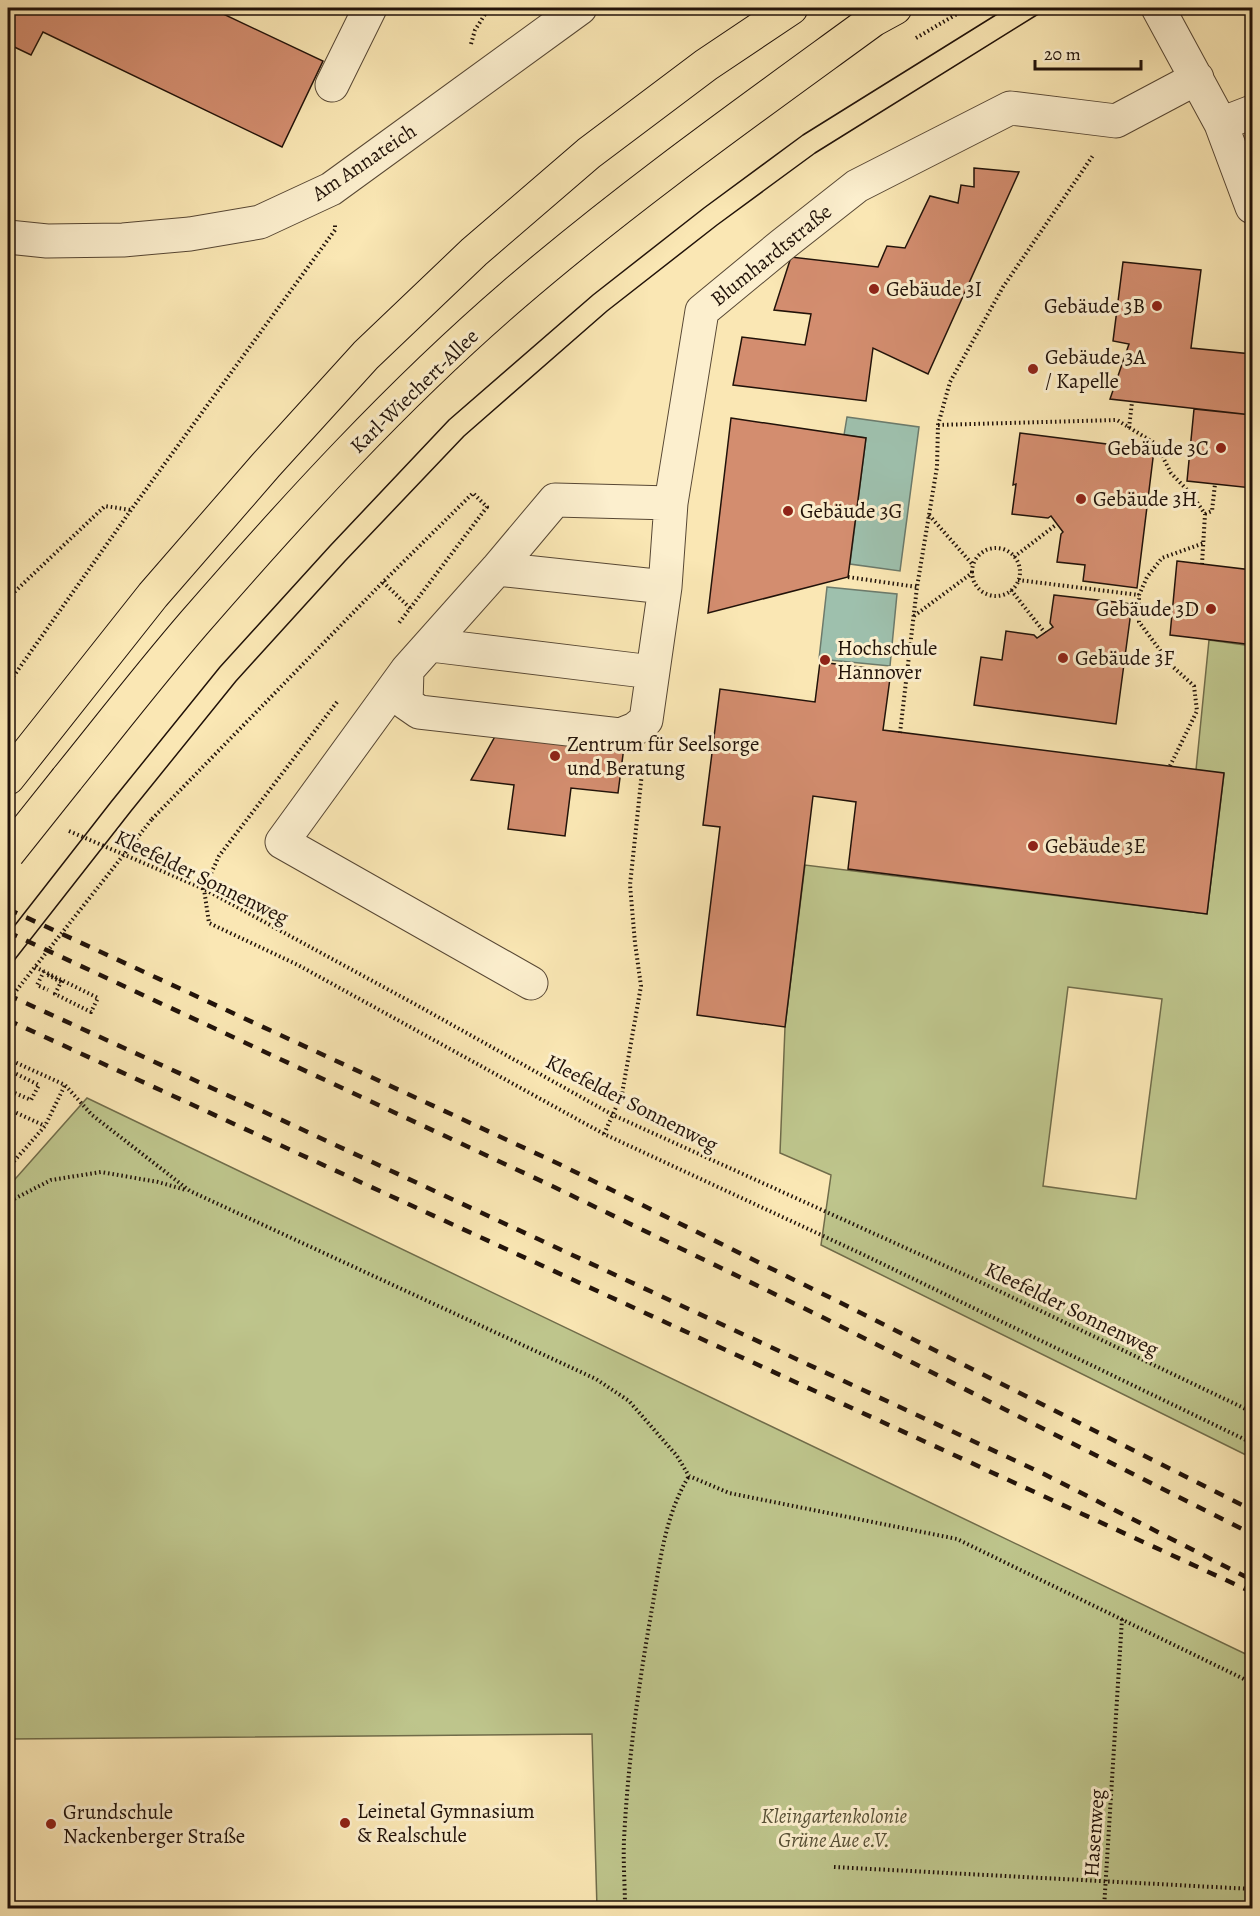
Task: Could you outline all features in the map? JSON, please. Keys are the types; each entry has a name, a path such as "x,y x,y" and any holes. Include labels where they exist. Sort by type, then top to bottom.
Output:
{"main road":[{"path":"14,770 153,595 366,355 474,252 589,153 706,65 791,8"},
{"name":"Karl-Wiechert-Allee","path":"8,853 193,624 305,500 416,386 512,296 630,199 873,20 895,8"}],"street":[{"path":"332,85 370,8"},
{"name":"Am Annateich","path":"8,237 47,241 123,240 190,234 260,222 330,189 580,8"},
{"path":"1158,8 1221,124 1252,207"},
{"path":"1116,121 1197,78"},
{"name":"Blumhardtstraße","path":"635,729 646,720 665,586 671,503 702,311 856,186 1010,108 1116,121"},
{"path":"1221,124 1252,112"},
{"path":"531,983 282,842 407,670 555,500 671,503"},
{"path":"497,569 665,586"},
{"path":"431,645 652,672"},
{"path":"407,670 406,703 419,712 620,735 635,729"}],"path":[{"path":"908,43 967,8"},
{"path":"900,733 914,616 936,467 938,425 950,382 1003,287 1116,121"},
{"path":"8,684 131,510 335,230 330,189"},
{"path":"1129,428 1132,402"},
{"path":"938,425 1117,420 1156,444 1171,473 1192,495 1205,514 1202,564"},
{"path":"1205,514 1212,512 1215,484"},
{"path":"8,1001 152,819 382,582 473,493 487,507 396,626"},
{"path":"8,598 105,506 131,510"},
{"path":"929,515 974,565"},
{"path":"1014,557 1057,524"},
{"path":"1170,766 1197,711 1194,686 1171,665 1139,622 1139,595 1147,577 1162,558 1204,543"},
{"path":"993,548 1008,551 1014,557 1020,571 1018,580 1011,590 1003,595 987,594 975,583 972,572 974,565 979,554 993,548"},
{"path":"914,616 972,572"},
{"path":"848,577 918,587"},
{"path":"1018,580 1139,595"},
{"path":"382,582 410,608"},
{"path":"1011,590 1045,633"},
{"path":"341,698 219,856 204,889 209,923 298,965 604,1134 862,1254 1252,1443"},
{"path":"604,1134 622,1094 641,986 630,885 645,746 635,729"},
{"name":"Kleefelder Sonnenweg","path":"62,828 204,889 613,1115 974,1279 1252,1412"},
{"path":"35,967 45,973 61,982 55,994 91,1012 98,998 45,973"},
{"path":"45,973 37,985 48,990"},
{"path":"12,1050 8,1059 65,1085 92,1115 190,1191"},
{"path":"8,1070 39,1085 31,1101 8,1090"},
{"path":"8,1168 45,1126 65,1085"},
{"path":"8,1109 45,1126"},
{"path":"8,1205 12,1200 51,1180 101,1172 158,1182 190,1191 596,1379 629,1401 677,1456 689,1476 729,1493 957,1539 1252,1683"},
{"path":"625,1908 624,1841 633,1735 649,1623 664,1546 678,1493 689,1476"},
{"name":"Hasenweg","path":"1104,1908 1122,1619"},
{"path":"834,1867 1252,1889"}],"green space":[{"path":"1209,640 1252,646 1252,1458 821,1245 831,1175 780,1153 785,1027 805,865 1207,914 1224,774 1196,770","holes":["1068,987 1162,999 1136,1199 1043,1186"]},
{"name":"Kleingartenkolonie Grüne Aue e.V.","path":"87,1098 1252,1657 1252,1908 597,1908 592,1734 8,1739 8,1187"}],"shaded area":[{"path":"847,417 919,427 900,571 850,564 866,438 844,435"},
{"path":"827,587 897,594 890,666 819,659"}],"building":[{"path":"8,8 224,8 221,13 323,61 282,147 43,32 31,55 8,44"},
{"name":"Gebäude 3I","path":"974,168 1019,172 928,374 873,348 866,401 733,385 742,337 805,345 811,314 774,310 791,257 878,267 887,246 905,248 930,196 958,203 961,185 974,187"},
{"name":"Gebäude 3B","path":"1123,262 1201,270 1191,348 1252,354 1252,415 1110,399 1129,344 1113,341"},
{"name":"Gebäude 3C","path":"1194,409 1252,415 1252,488 1187,481"},
{"name":"Gebäude 3G","path":"731,418 866,438 848,577 708,613"},
{"name":"Gebäude 3H","path":"1020,433 1154,450 1137,588 1083,581 1085,565 1057,562 1063,532 1051,516 1048,518 1012,514 1016,484 1013,485"},
{"name":"Gebäude 3D","path":"1177,561 1252,570 1246,644 1170,635"},
{"name":"Gebäude 3F","path":"1054,595 1132,604 1116,724 974,705 981,657 1002,660 1006,631 1034,635 1037,638 1053,627 1050,623"},
{"name":"Gebäude 3E","path":"820,662 891,671 883,730 1224,773 1207,914 848,869 856,802 813,796 785,1027 697,1015 720,827 703,825 720,689 815,702"},
{"path":"498,731 624,747 618,793 571,788 565,836 508,829 514,785 471,780"}],"tram line":[{"path":"8,934 220,667 449,420 593,295 704,208 803,135 1007,8"},
{"path":"8,968 236,681 345,561 464,436 607,311 717,225 815,153 1048,8"}],"railway":[{"path":"8,909 559,1164 1252,1510"},
{"path":"8,932 552,1186 820,1316 1252,1534"},
{"path":"8,995 1044,1474 1252,1580"},
{"path":"8,1020 1252,1592"}],"place":[{"name":"Gebäude 3I","path":"874,289"},
{"name":"Gebäude 3B","path":"1157,306"},
{"name":"Gebäude 3A / Kapelle","path":"1033,369"},
{"name":"Gebäude 3C","path":"1221,448"},
{"name":"Gebäude 3H","path":"1081,499"},
{"name":"Gebäude 3G","path":"788,511"},
{"name":"Gebäude 3D","path":"1211,609"},
{"name":"Gebäude 3F","path":"1063,658"},
{"name":"Hochschule Hannover","path":"825,660"},
{"name":"Zentrum für Seelsorge und Beratung","path":"555,756"},
{"name":"Gebäude 3E","path":"1033,846"},
{"name":"Leinetal Gymnasium & Realschule","path":"345,1823"},
{"name":"Grundschule Nackenberger Straße","path":"51,1824"}]}
